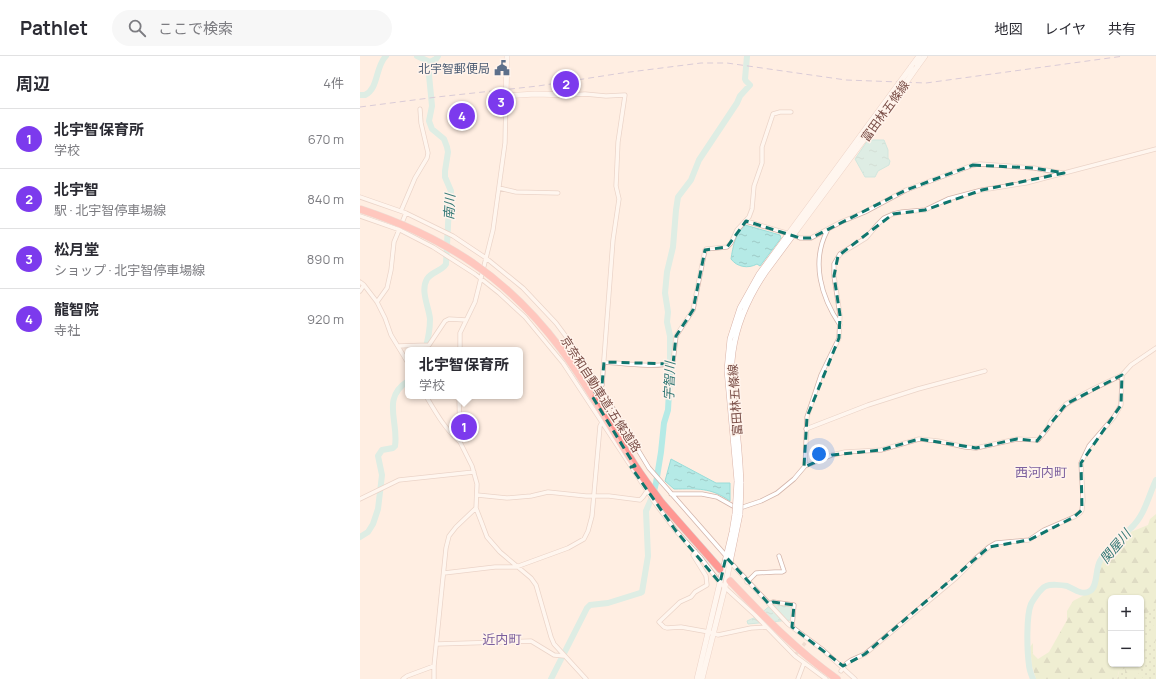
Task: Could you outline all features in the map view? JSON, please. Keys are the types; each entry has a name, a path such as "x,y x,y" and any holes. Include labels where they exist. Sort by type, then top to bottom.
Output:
{"highway":[{"name":"京奈和自動車道;五條道路","path":"360,209 398,222 436,240 474,264 510,292 544,328 561,349 658,502 720,569"},
{"path":"730,580 757,614 769,626 837,679"}],"main road":[{"path":"507,56 506,96 535,94 569,95"},
{"name":"富田林五條線","path":"914,67 919,56"},
{"name":"富田林五條線","path":"697,679 725,587 737,514 739,482 731,371 735,339 739,324 758,283 791,234 914,67 925,56"},
{"name":"富田林五條線","path":"702,679 720,583 737,514"}],"street":[{"path":"569,95 625,95 618,142 616,186 619,199 613,240 602,384 588,400"},
{"path":"460,347 460,333 475,302 493,230 505,143 506,96"},
{"path":"401,212 415,178 427,158 428,153 420,123 420,109"},
{"path":"604,362 658,365 667,365 673,362 676,336 693,310 705,250 727,247 731,243 737,230 746,221 752,209 754,186 762,163 762,147 774,114 780,112 791,112"},
{"path":"805,466 807,417 820,380 839,338 840,315 834,276 834,264 840,254 866,238 884,218 902,212 925,210 948,199 982,190 1013,186 1156,149"},
{"path":"746,221 800,238 811,238 906,190 974,165 980,164 1034,168 1064,173"},
{"path":"499,188 516,192 558,193"},
{"path":"360,197 406,213 453,236 486,258 515,281 556,323 583,360 649,468 671,494 747,582 807,641 855,679"},
{"path":"377,302 387,288 391,270 394,242 406,213"},
{"path":"360,216 400,230 440,251 500,293 525,317 551,348 588,400 647,491 658,502 676,531 695,551 720,583 757,614"},
{"path":"827,230 820,249 819,273 828,305 840,326"},
{"path":"360,282 377,302 391,335 405,358"},
{"path":"360,291 364,285"},
{"path":"398,346 429,345 445,321 449,319 466,320"},
{"path":"671,494 702,494 717,497 734,506 743,507 762,501 777,493 791,482 805,466 832,455 845,452 881,450 919,439 976,448 1017,440 1038,440 1047,429 1051,421 1066,404 1122,375 1131,365 1156,348"},
{"path":"806,429 868,405 918,389 985,371"},
{"path":"842,669 848,662 865,654 956,578 989,547 996,543 1029,540 1044,530 1080,513 1082,510 1083,500 1081,463 1089,446 1114,417 1121,405 1122,375"},
{"path":"428,399 442,422 451,434 460,442 474,472 477,484 476,508 487,537 500,552 516,567 531,578 536,585 554,644 586,679"},
{"path":"459,399 460,442"},
{"path":"444,573 495,567 516,567 568,548 584,539 588,532 592,516 600,426 602,422 615,413"},
{"path":"631,467 645,462"},
{"path":"360,499 399,480 474,472"},
{"path":"477,495 507,498 531,496 548,492 586,496 594,495 623,497 640,500 647,491"},
{"path":"434,679 446,548 449,536 456,527 476,508"},
{"path":"695,551 692,555 706,576 707,585 695,592 691,597 680,602 659,622 664,627 681,627 718,635 769,626 795,655 826,679"},
{"path":"747,582 756,573 784,571 779,556"},
{"path":"769,604 773,602 794,605 790,625"},
{"path":"437,644 531,641 554,655 564,656"},
{"path":"798,679 804,663"},
{"path":"403,679 407,676 434,666"}],"highlighted area":[{"path":"973,165 1034,168 1064,173 982,190 925,210 893,214 838,256 834,276 840,315 839,338 807,417 804,467 832,455 881,450 919,439 976,448 1017,439 1037,441 1066,404 1122,375 1121,405 1081,463 1082,510 1074,517 1029,540 989,547 865,654 843,666 792,627 794,605 773,602 769,604 726,557 720,583 676,531 631,467 635,466 592,396 602,385 604,362 673,364 676,336 693,310 705,250 727,247 746,221 800,238 811,238 906,190"}],"green space":[{"path":"1156,514 1156,608 1144,615 1144,595 1108,595 1108,667 1137,667 1136,671 1144,679 1129,679 1125,675 1125,668 1119,671 1117,679 1036,679 1032,666 1030,647 1033,643 1033,654 1038,659 1049,652 1067,620 1067,611 1073,601 1094,590 1097,584 1100,565 1107,554 1128,533 1148,525 1150,519"},
{"path":"1156,603 1156,679 1117,679 1120,667 1144,667 1144,609"},
{"path":"1156,623 1156,640 1154,644 1150,645 1148,642 1149,634 1152,627"},
{"path":"1144,633 1145,645 1144,652"}],"water":[{"path":"868,140 884,140 888,150 888,158 890,161 889,165 878,171 875,177 865,177 855,159"},
{"path":"745,225 780,235 781,238 760,266 757,264 746,267 736,264 731,259 737,237"},
{"path":"671,459 716,483 730,483 730,501 723,496 710,491 697,489 674,489 665,481"},
{"path":"773,603 791,606 793,609 791,620 748,624 747,621 758,616"}],"waterway":[{"path":"360,95 365,95 373,88 380,66 386,56"},
{"name":"南川","path":"417,56 430,62 438,56"},
{"name":"宇智川","path":"551,679 587,608 590,605 608,603 642,592 648,556 646,511 653,495 656,483 664,423 668,410 670,336 667,322 668,312 665,293 667,272 673,247 678,197 691,180 699,160 737,103 740,96 750,85 745,79 747,56"},
{"name":"南川","path":"426,347 429,334 430,319 424,289 427,279 446,264 451,191 445,177 448,152 447,147 444,139 432,129 429,121 432,106 429,75 430,62"},
{"name":"南川","path":"360,537 368,532 373,524 378,509 382,475 378,456 382,450 393,448 395,446 396,437 393,403 395,395 405,384"},
{"name":"関屋川","path":"1033,679 1029,667 1027,634 1029,609 1031,604 1039,592 1048,585 1067,586 1078,592 1084,593 1093,589 1100,561 1110,547 1136,523 1146,506 1156,480"}],"tunnel":[{"path":"796,654 806,642"}],"railway":[{"path":"360,107 538,86 701,63 727,63 846,80 926,83 1124,56"}],"place":[{"name":"北宇智郵便局","path":"502,68"},
{"name":"北宇智","path":"566,84"},
{"name":"松月堂","path":"501,102"},
{"name":"龍智院","path":"462,116"},
{"name":"北宇智保育所","path":"464,427"}],"district":[{"name":"西河内町","path":"1041,472"},
{"name":"近内町","path":"502,639"}]}
